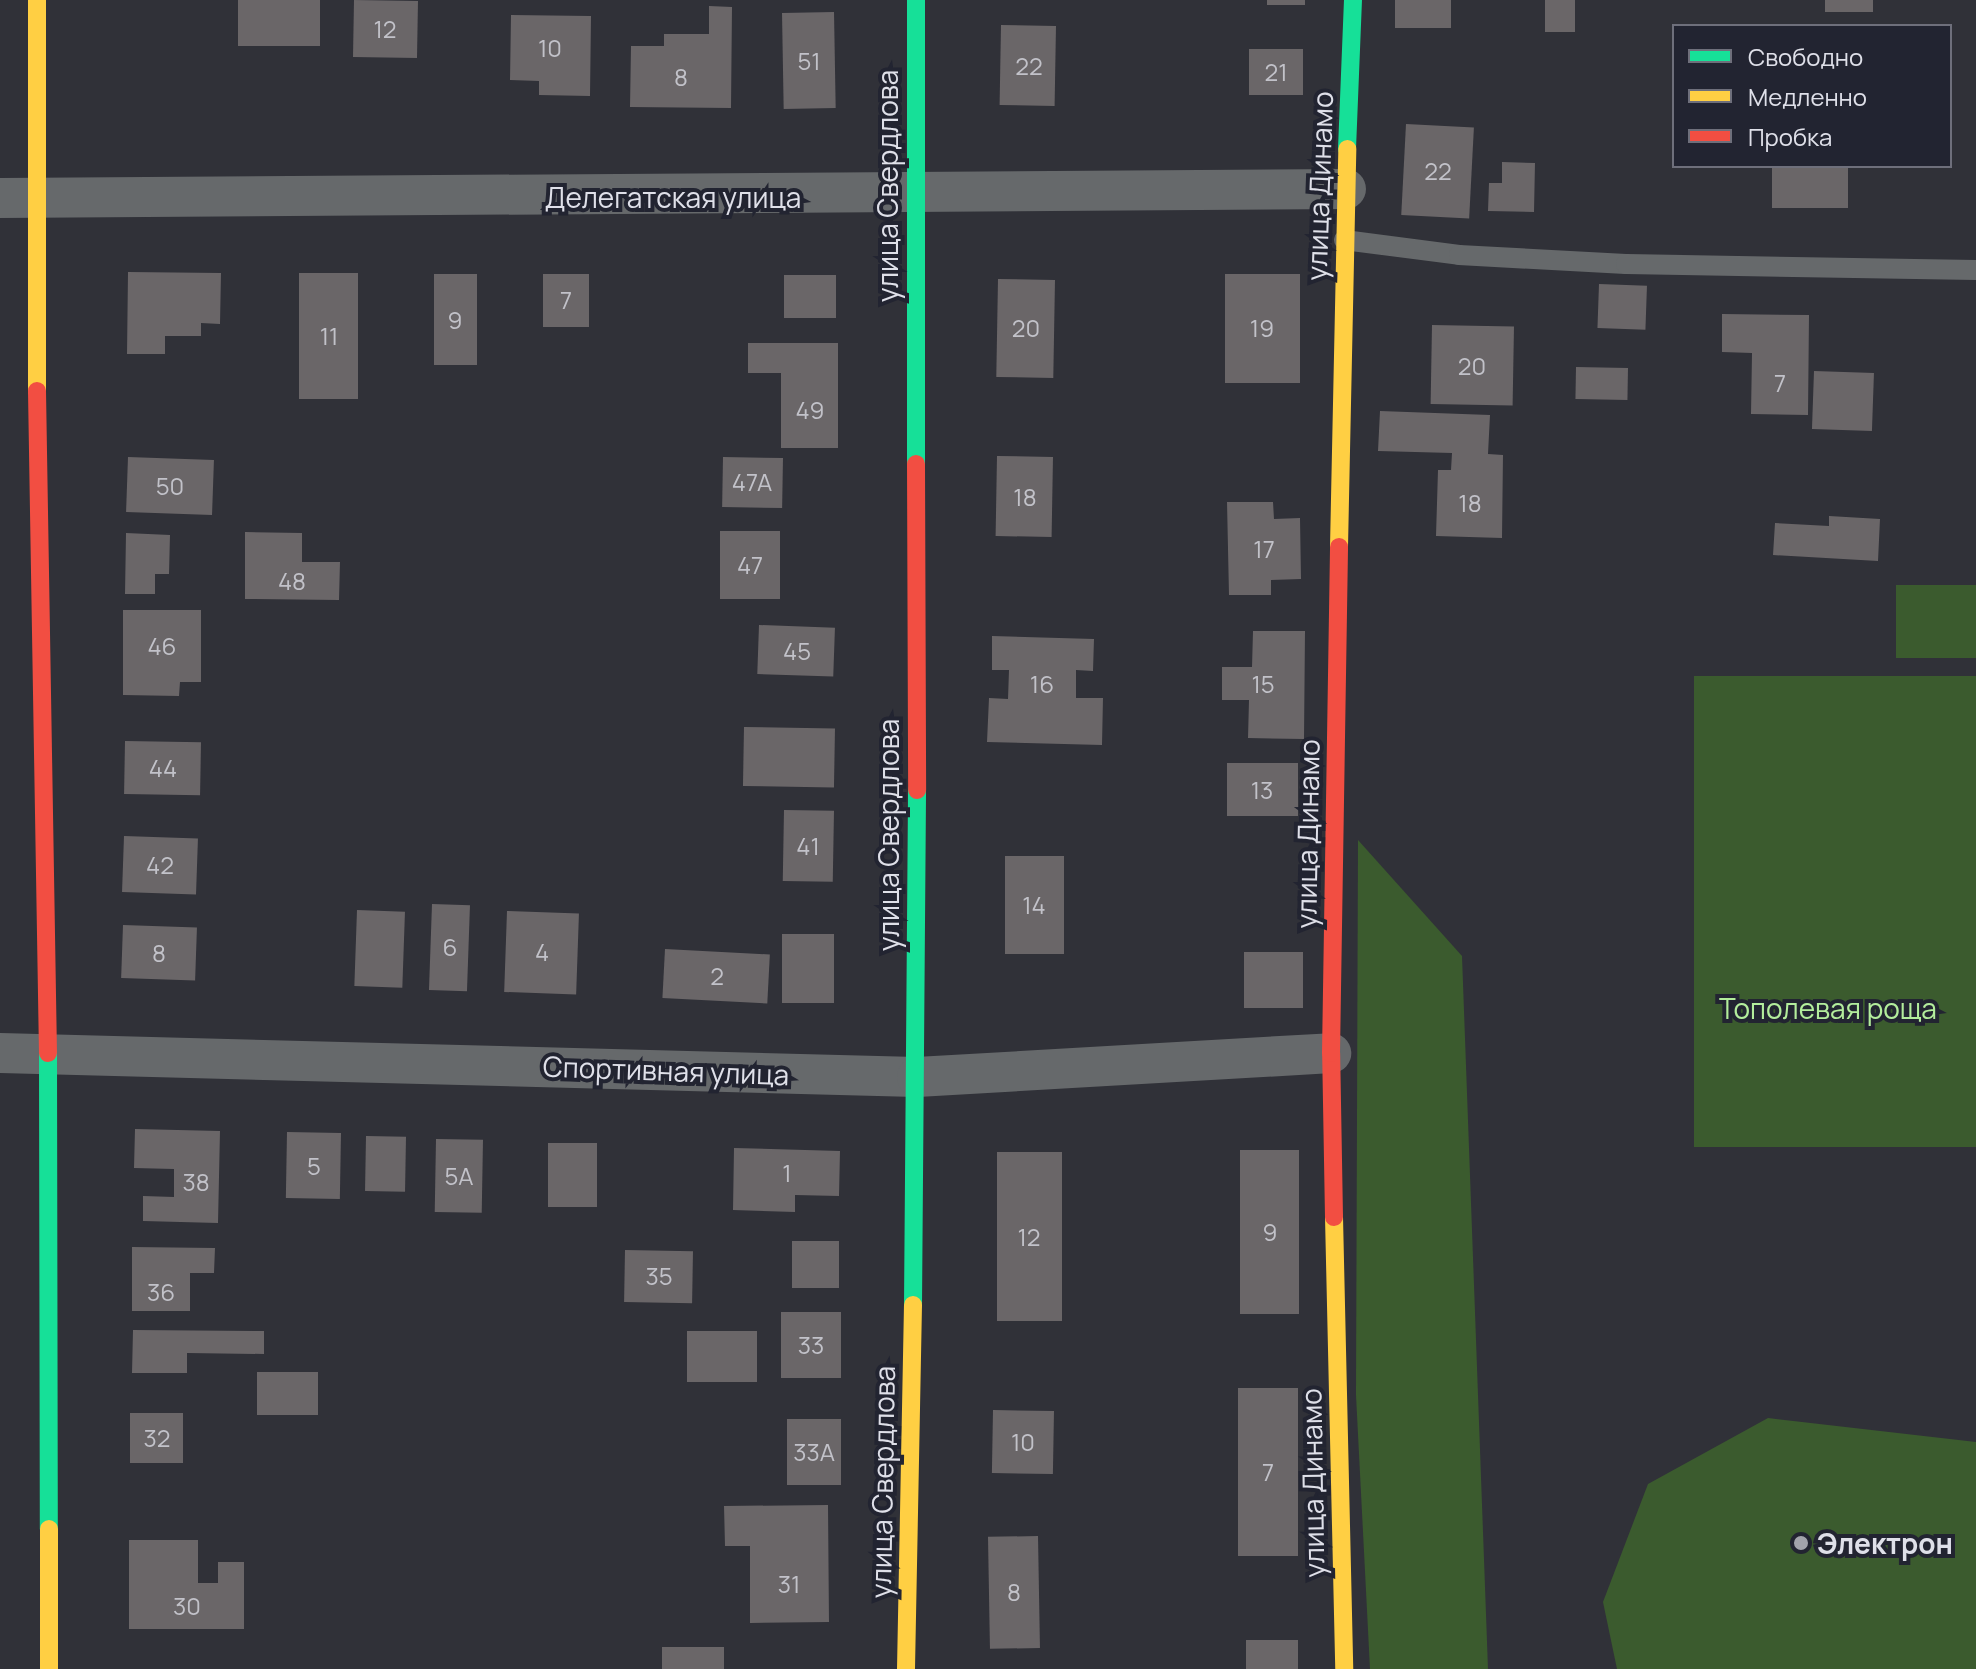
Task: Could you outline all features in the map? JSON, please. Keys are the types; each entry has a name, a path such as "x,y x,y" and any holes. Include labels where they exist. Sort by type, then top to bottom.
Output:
{"street":[{"path":"37,0 17,199 48,1053 49,1669"},
{"name":"улица Свердлова","path":"906,1669 917,1077 916,0"},
{"name":"улица Динамо","path":"1344,1669 1331,1053 1344,240 1353,0"},
{"name":"Делегатская улица","path":"17,199 914,196 1346,189"},
{"name":"Спортивная улица","path":"0,1053 917,1077 1331,1053"}],"lane":[{"path":"1344,240 1459,255 1626,264 1976,270"}],"green space":[{"path":"1896,585 1976,585 1976,658 1896,658"},
{"name":"Тополевая роща","path":"1694,676 1976,676 1976,1147 1694,1147"},
{"path":"1358,840 1462,956 1488,1669 1370,1669 1356,1395"},
{"name":"Электрон","path":"1768,1418 1976,1442 1976,1669 1617,1669 1603,1602 1648,1484"}],"building":[{"path":"238,0 320,0 320,46 238,46"},
{"path":"354,0 418,1 417,58 353,57"},
{"path":"1267,0 1305,0 1305,5 1267,5"},
{"path":"1395,0 1451,0 1451,28 1395,28"},
{"path":"1545,0 1575,0 1575,32 1545,32"},
{"path":"1825,0 1873,0 1873,12 1825,12"},
{"path":"709,6 732,7 731,108 630,107 631,46 664,46 664,34 709,34"},
{"path":"834,12 836,108 784,109 782,13"},
{"path":"511,15 591,16 590,96 539,95 539,81 510,80"},
{"path":"1001,25 1056,26 1055,106 1000,105"},
{"path":"1249,49 1303,49 1303,95 1249,95"},
{"path":"1406,124 1474,128 1469,218 1401,215"},
{"path":"1502,162 1535,163 1534,212 1488,211 1489,183 1502,183"},
{"path":"1772,168 1848,168 1848,208 1772,208"},
{"path":"128,272 221,273 220,324 201,323 201,336 165,336 165,354 127,354"},
{"path":"299,273 358,273 358,399 299,399"},
{"path":"434,274 477,274 477,365 434,365"},
{"path":"543,274 589,274 589,327 543,327"},
{"path":"1225,274 1300,274 1300,383 1225,383"},
{"path":"784,275 836,275 836,318 784,318"},
{"path":"998,279 1055,280 1053,378 996,377"},
{"path":"1599,284 1647,286 1645,330 1597,328"},
{"path":"1722,314 1809,315 1808,415 1751,414 1752,353 1722,352"},
{"path":"1432,325 1514,326 1513,405 1431,404"},
{"path":"748,343 838,343 838,448 781,448 781,373 748,373"},
{"path":"1576,367 1628,368 1627,400 1575,399"},
{"path":"1814,371 1874,373 1872,431 1812,429"},
{"path":"1380,411 1490,415 1488,454 1503,455 1502,538 1436,536 1438,470 1451,470 1452,453 1378,451"},
{"path":"997,456 1053,457 1052,537 996,536"},
{"path":"128,457 214,460 212,515 126,512"},
{"path":"723,457 783,458 782,508 722,507"},
{"path":"1227,502 1273,502 1274,519 1300,518 1301,579 1271,580 1271,595 1229,595"},
{"path":"1829,516 1880,519 1878,561 1773,555 1775,523 1829,526"},
{"path":"720,531 780,531 780,599 720,599"},
{"path":"245,532 302,533 302,562 340,562 339,600 245,599"},
{"path":"126,533 170,535 169,574 155,574 155,594 125,594"},
{"path":"123,610 201,610 201,682 180,682 179,696 123,695"},
{"path":"759,625 835,628 833,677 757,674"},
{"path":"1253,631 1305,631 1304,739 1248,738 1249,700 1222,700 1222,667 1252,667"},
{"path":"992,636 1094,639 1093,671 1076,670 1076,698 1103,698 1102,745 987,742 989,698 1008,699 1009,670 992,670"},
{"path":"744,727 835,729 834,788 743,786"},
{"path":"125,741 201,742 200,795 124,794"},
{"path":"1227,763 1298,763 1298,816 1227,816"},
{"path":"784,810 834,811 833,882 783,881"},
{"path":"124,836 198,839 196,895 122,892"},
{"path":"1005,856 1064,856 1064,954 1005,954"},
{"path":"432,904 470,905 467,991 429,990"},
{"path":"357,910 405,912 402,988 354,986"},
{"path":"507,911 579,914 576,994 504,992"},
{"path":"123,925 197,928 195,981 121,978"},
{"path":"782,934 834,934 834,1003 782,1003"},
{"path":"665,949 770,954 767,1003 662,998"},
{"path":"1244,952 1303,952 1303,1008 1244,1008"},
{"path":"135,1129 220,1131 218,1223 143,1221 143,1196 174,1197 174,1169 134,1168"},
{"path":"287,1132 341,1133 340,1199 286,1198"},
{"path":"366,1136 406,1137 405,1192 365,1191"},
{"path":"436,1139 483,1140 482,1213 435,1212"},
{"path":"548,1143 597,1143 597,1207 548,1207"},
{"path":"734,1148 840,1151 839,1196 795,1195 795,1212 733,1210"},
{"path":"1240,1150 1299,1150 1299,1314 1240,1314"},
{"path":"997,1152 1062,1152 1062,1321 997,1321"},
{"path":"792,1241 839,1241 839,1288 792,1288"},
{"path":"132,1247 215,1248 214,1273 190,1273 190,1311 132,1311"},
{"path":"625,1250 693,1251 692,1303 624,1302"},
{"path":"781,1312 841,1312 841,1378 781,1378"},
{"path":"133,1330 264,1331 264,1354 187,1353 187,1373 132,1373"},
{"path":"687,1331 757,1331 757,1382 687,1382"},
{"path":"257,1372 318,1372 318,1415 257,1415"},
{"path":"1238,1388 1298,1388 1298,1556 1238,1556"},
{"path":"993,1410 1054,1411 1053,1474 992,1473"},
{"path":"130,1413 183,1413 183,1463 130,1463"},
{"path":"787,1419 841,1419 841,1485 787,1485"},
{"path":"828,1505 829,1622 750,1623 750,1546 725,1546 724,1506"},
{"path":"1038,1536 1040,1648 990,1649 988,1537"},
{"path":"129,1540 198,1540 198,1583 218,1583 218,1562 244,1562 244,1629 129,1629"},
{"path":"1246,1640 1298,1640 1298,1669 1246,1669"},
{"path":"662,1647 724,1647 724,1669 662,1669"}],"traffic: fast":[{"path":"916,0 916,464"},
{"path":"1347,149 1353,0"},
{"path":"913,1305 917,790"},
{"path":"48,1053 49,1529"}],"traffic: slow":[{"path":"37,0 37,391"},
{"path":"1339,547 1347,149"},
{"path":"1334,1217 1344,1669"},
{"path":"906,1669 913,1305"},
{"path":"49,1529 49,1669"}],"traffic: jam":[{"path":"37,391 48,1053"},
{"path":"916,464 917,790"},
{"path":"1334,1217 1331,1053 1339,547"}],"place":[{"name":"Электрон","path":"1801,1543"}]}
